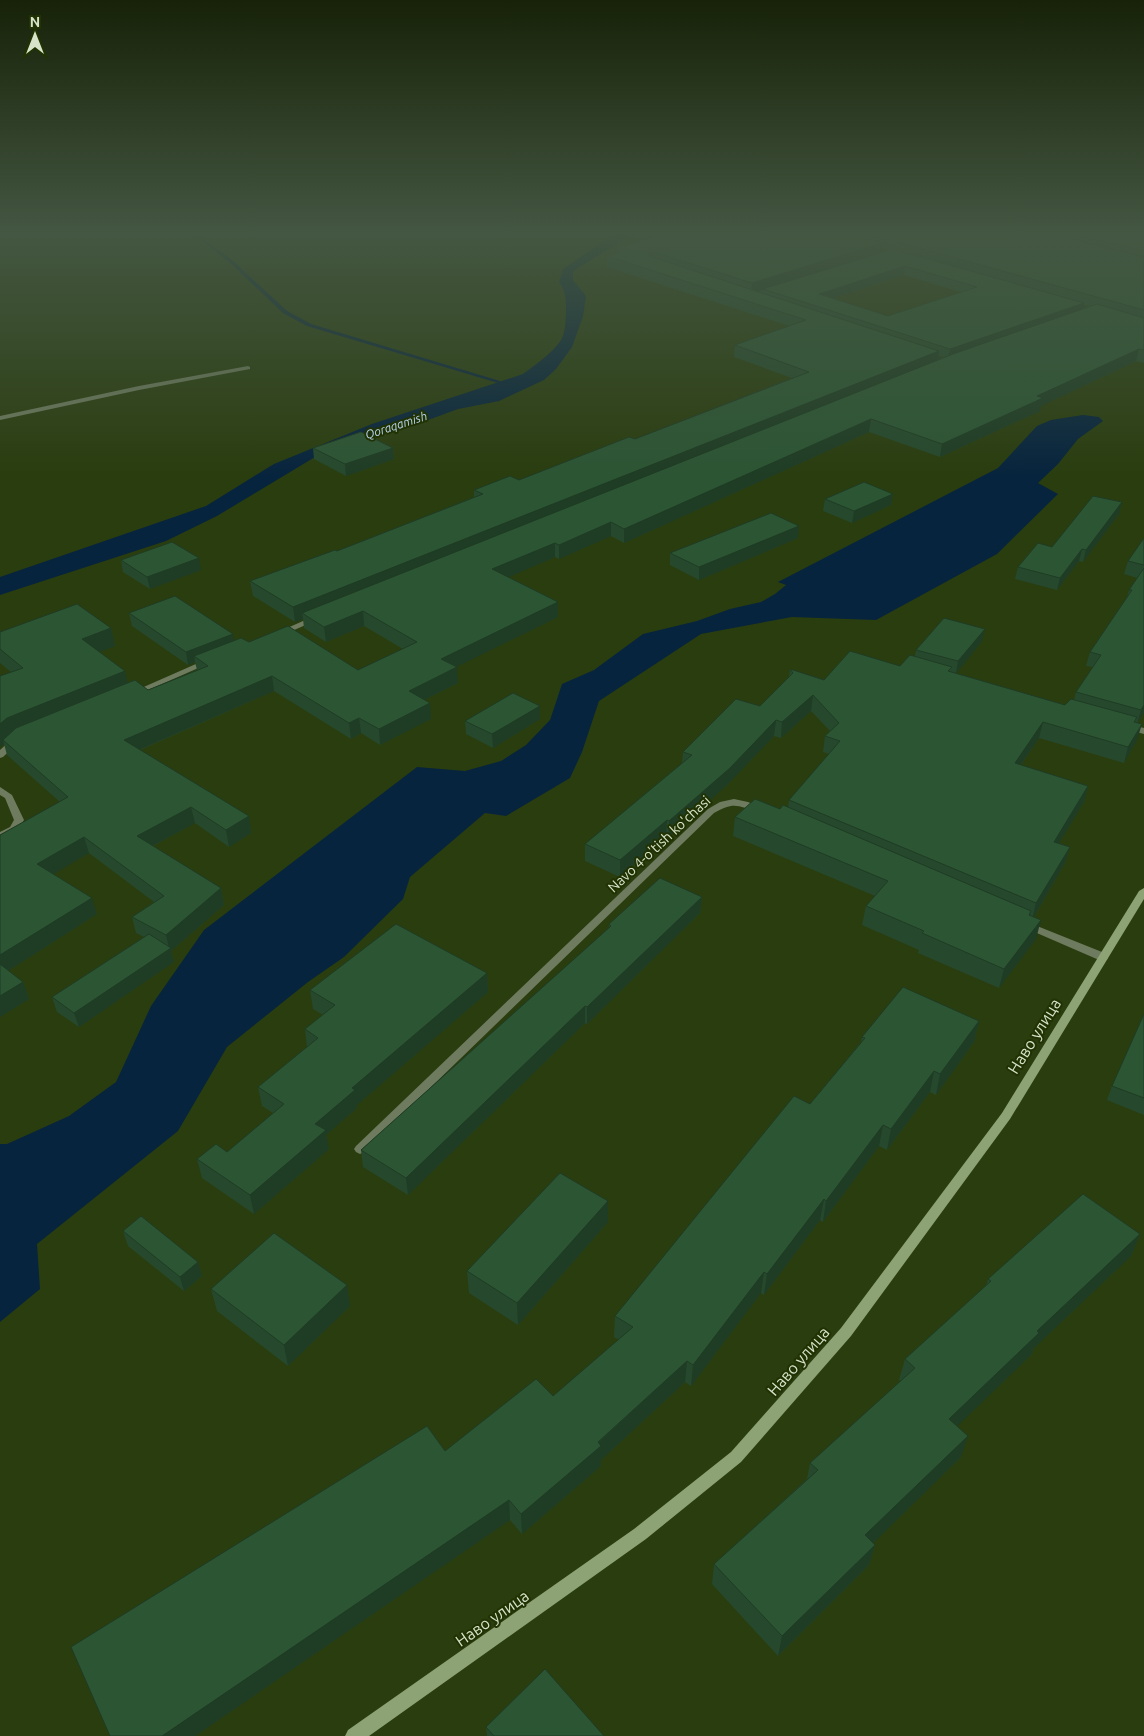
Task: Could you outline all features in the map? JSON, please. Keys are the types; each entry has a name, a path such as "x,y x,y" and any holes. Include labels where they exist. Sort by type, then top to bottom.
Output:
{"street":[{"path":"0,418 138,388 248,368"},
{"path":"274,636 321,617"},
{"path":"127,695 219,658"},
{"path":"1116,724 1144,732"},
{"path":"0,755 16,740 25,736"},
{"path":"0,790 9,797 19,820 14,829 0,836"},
{"name":"Navo 4-o'tish ko'chasi","path":"360,1148 711,811 724,803 734,801 771,815"},
{"name":"Наво улица","path":"366,1733 640,1534 736,1457 846,1332 1006,1116 1144,891"},
{"path":"1014,919 1103,958"}],"water":[{"name":"Qoraqamish","path":"566,314 583,314 572,347 556,369 544,380 499,401 458,409 409,427 364,438 315,457 217,516 166,541 0,595 0,577 206,506 274,464 372,424 523,374 551,352 563,336"},
{"path":"1083,415 1099,417 1103,421 1078,439 1058,464 1038,483 1058,494 997,554 876,620 792,617 701,634 599,701 582,752 570,778 506,816 485,813 410,877 403,899 344,957 308,982 227,1047 178,1131 37,1244 40,1289 0,1322 0,1144 7,1144 69,1116 116,1082 151,1006 204,930 417,767 465,771 501,761 526,745 550,720 562,684 594,670 643,634 697,621 730,609 761,602 786,585 778,582 998,468 1037,426 1051,420"}],"building":[{"path":"787,314 826,314 939,351 293,607 250,581 335,550 337,551 483,494 474,490 510,476 519,480 629,437 635,439 809,372 735,345 806,320"},
{"path":"841,314 882,314 888,316 894,314 1052,314 950,349"},
{"path":"1068,314 1131,314 1144,318 1144,350 1139,349 1037,396 1043,398 942,444 871,419 624,529 611,522 559,545 555,543 492,569 558,602 441,659 457,667 409,691 430,703 379,729 359,718 349,723 272,676 124,740 249,816 226,830 191,807 137,836 221,888 166,935 132,917 164,896 84,837 37,864 92,898 0,955 0,835 68,797 3,740 16,728 135,680 148,690 208,666 194,656 241,638 249,642 288,626 358,670 417,642 363,611 324,627 302,613 953,354"},
{"path":"361,432 393,448 345,464 313,448"},
{"path":"864,482 893,494 854,511 825,499"},
{"path":"1093,496 1122,502 1086,550 1082,549 1060,578 1018,567 1038,543 1052,547"},
{"path":"771,513 799,526 699,567 670,553"},
{"path":"1144,538 1144,565 1128,561"},
{"path":"172,542 199,558 147,577 121,560"},
{"path":"1144,568 1144,705 1141,710 1076,692 1101,655 1090,652 1132,590 1129,590"},
{"path":"175,596 233,634 186,652 129,613"},
{"path":"77,604 111,628 82,639 125,671 7,718 0,724 0,676 23,668 0,649 0,632"},
{"path":"944,618 985,629 958,661 916,650"},
{"path":"850,651 900,666 910,655 952,667 948,671 1065,705 1071,699 1137,717 1134,722 1142,724 1128,747 1043,722 1015,763 1088,786 1054,842 1070,847 1036,903 789,800 840,741 825,736 839,723 813,695 782,722 776,720 730,768 669,821 667,820 620,860 585,844 692,755 683,752 736,699 760,706 793,673 790,669 824,680"},
{"path":"513,693 540,706 492,734 465,721"},
{"path":"755,799 780,809 783,805 1031,911 1029,915 1041,920 1004,969 866,906 888,881 735,817"},
{"path":"660,878 702,897 587,1007 585,1006 406,1178 361,1150 611,926 609,924"},
{"path":"396,924 487,973 352,1088 355,1090 315,1124 326,1130 250,1195 197,1159 216,1144 227,1152 284,1104 258,1087 318,1038 305,1029 335,1005 310,990"},
{"path":"149,934 171,948 74,1013 52,997"},
{"path":"0,964 23,982 0,996"},
{"path":"903,987 979,1021 940,1074 934,1071 891,1129 883,1125 826,1201 824,1199 767,1274 764,1272 693,1365 687,1361 598,1442 601,1446 521,1514 509,1500 162,1736 110,1736 71,1647 427,1426 445,1451 536,1379 553,1396 633,1327 615,1316 794,1096 810,1104 865,1038 862,1037"},
{"path":"1144,1014 1144,1098 1112,1086"},
{"path":"560,1173 608,1201 517,1303 467,1271"},
{"path":"1083,1194 1140,1234 1037,1331 1039,1333 949,1419 968,1436 865,1535 875,1545 782,1636 714,1564 818,1470 810,1463 915,1368 905,1359 991,1281 988,1279"},
{"path":"141,1216 198,1262 180,1277 123,1231"},
{"path":"274,1233 347,1285 284,1345 211,1289"},
{"path":"545,1669 604,1736 494,1736 486,1727"}],"waterway":[{"path":"288,314 309,325 510,385"}]}
